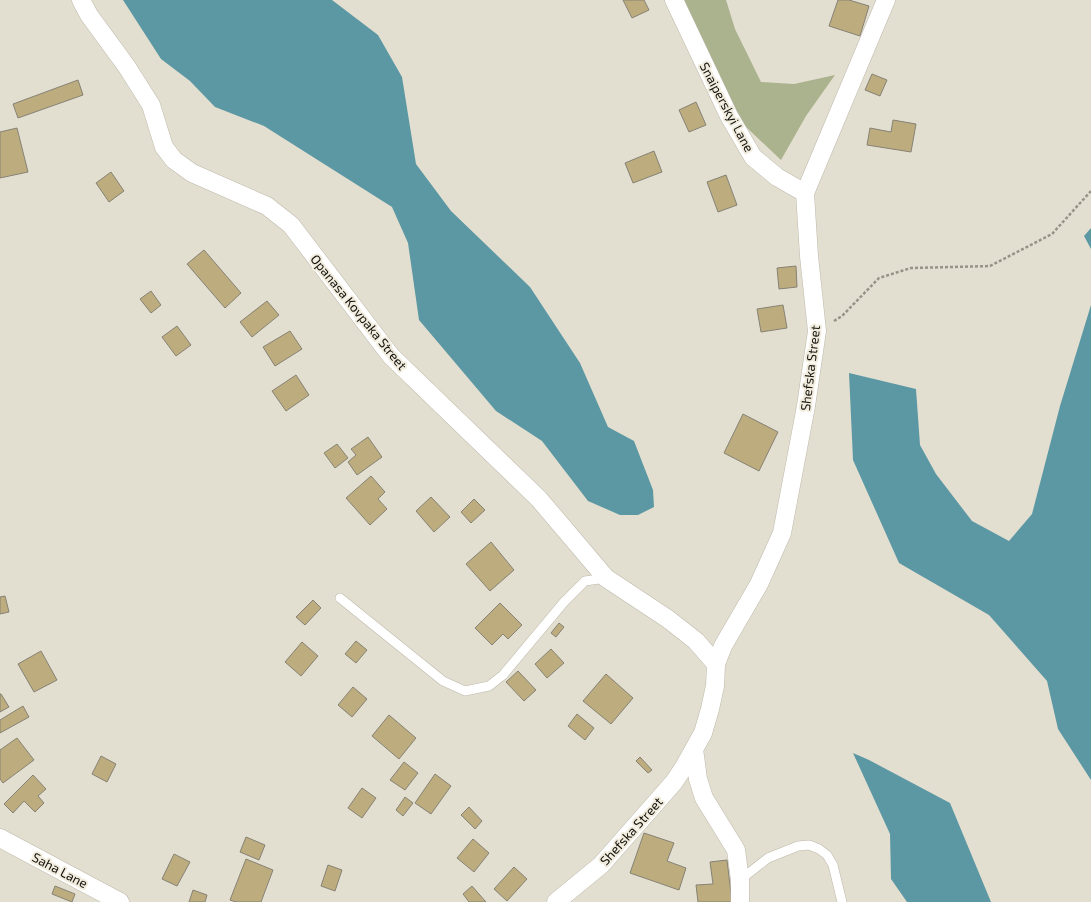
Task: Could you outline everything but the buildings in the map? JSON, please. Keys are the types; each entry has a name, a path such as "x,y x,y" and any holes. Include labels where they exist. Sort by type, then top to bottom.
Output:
{"street":[{"name":"Opanasa Kovpaka Street","path":"81,0 89,15 127,67 151,105 164,147 174,160 192,173 267,206 291,225 391,356 539,499 606,578 668,619 696,641 716,664"},
{"name":"Snaiperskyi Lane","path":"674,0 729,116 754,157 778,177 805,193"},
{"name":"Shefska Street","path":"556,902 601,865 674,782 703,733 715,686 716,664 723,646 732,628 759,584 782,533 806,406 817,331 809,256 805,193 886,0"},
{"path":"694,749 698,779 704,798 736,850 740,880 740,902"},
{"name":"Saha Lane","path":"0,838 120,902"}],"lane":[{"path":"340,598 443,681 466,691 489,686 503,675 564,602 585,581 606,578"},
{"path":"740,880 768,858 798,846 809,845 819,849 828,856 833,865 842,902"}],"path":[{"path":"817,331 842,316 878,278 911,268 990,266 1052,234 1091,191"}],"green space":[{"path":"677,0 726,0 735,29 761,82 794,84 835,75 806,116 781,160 745,126 696,39"}],"water":[{"path":"123,0 332,0 378,35 402,77 416,164 451,211 530,287 580,363 608,427 634,441 653,490 654,507 638,515 620,515 588,501 542,441 496,411 419,320 408,243 392,207 264,126 215,107 190,81 161,59"},
{"path":"1091,228 1091,249 1084,236"},
{"path":"1091,305 1091,780 1058,729 1047,681 989,615 899,563 853,460 849,373 916,389 920,445 936,474 972,521 1009,541 1032,514 1060,406"},
{"path":"853,753 950,803 991,902 907,902 891,879 890,834"}]}
